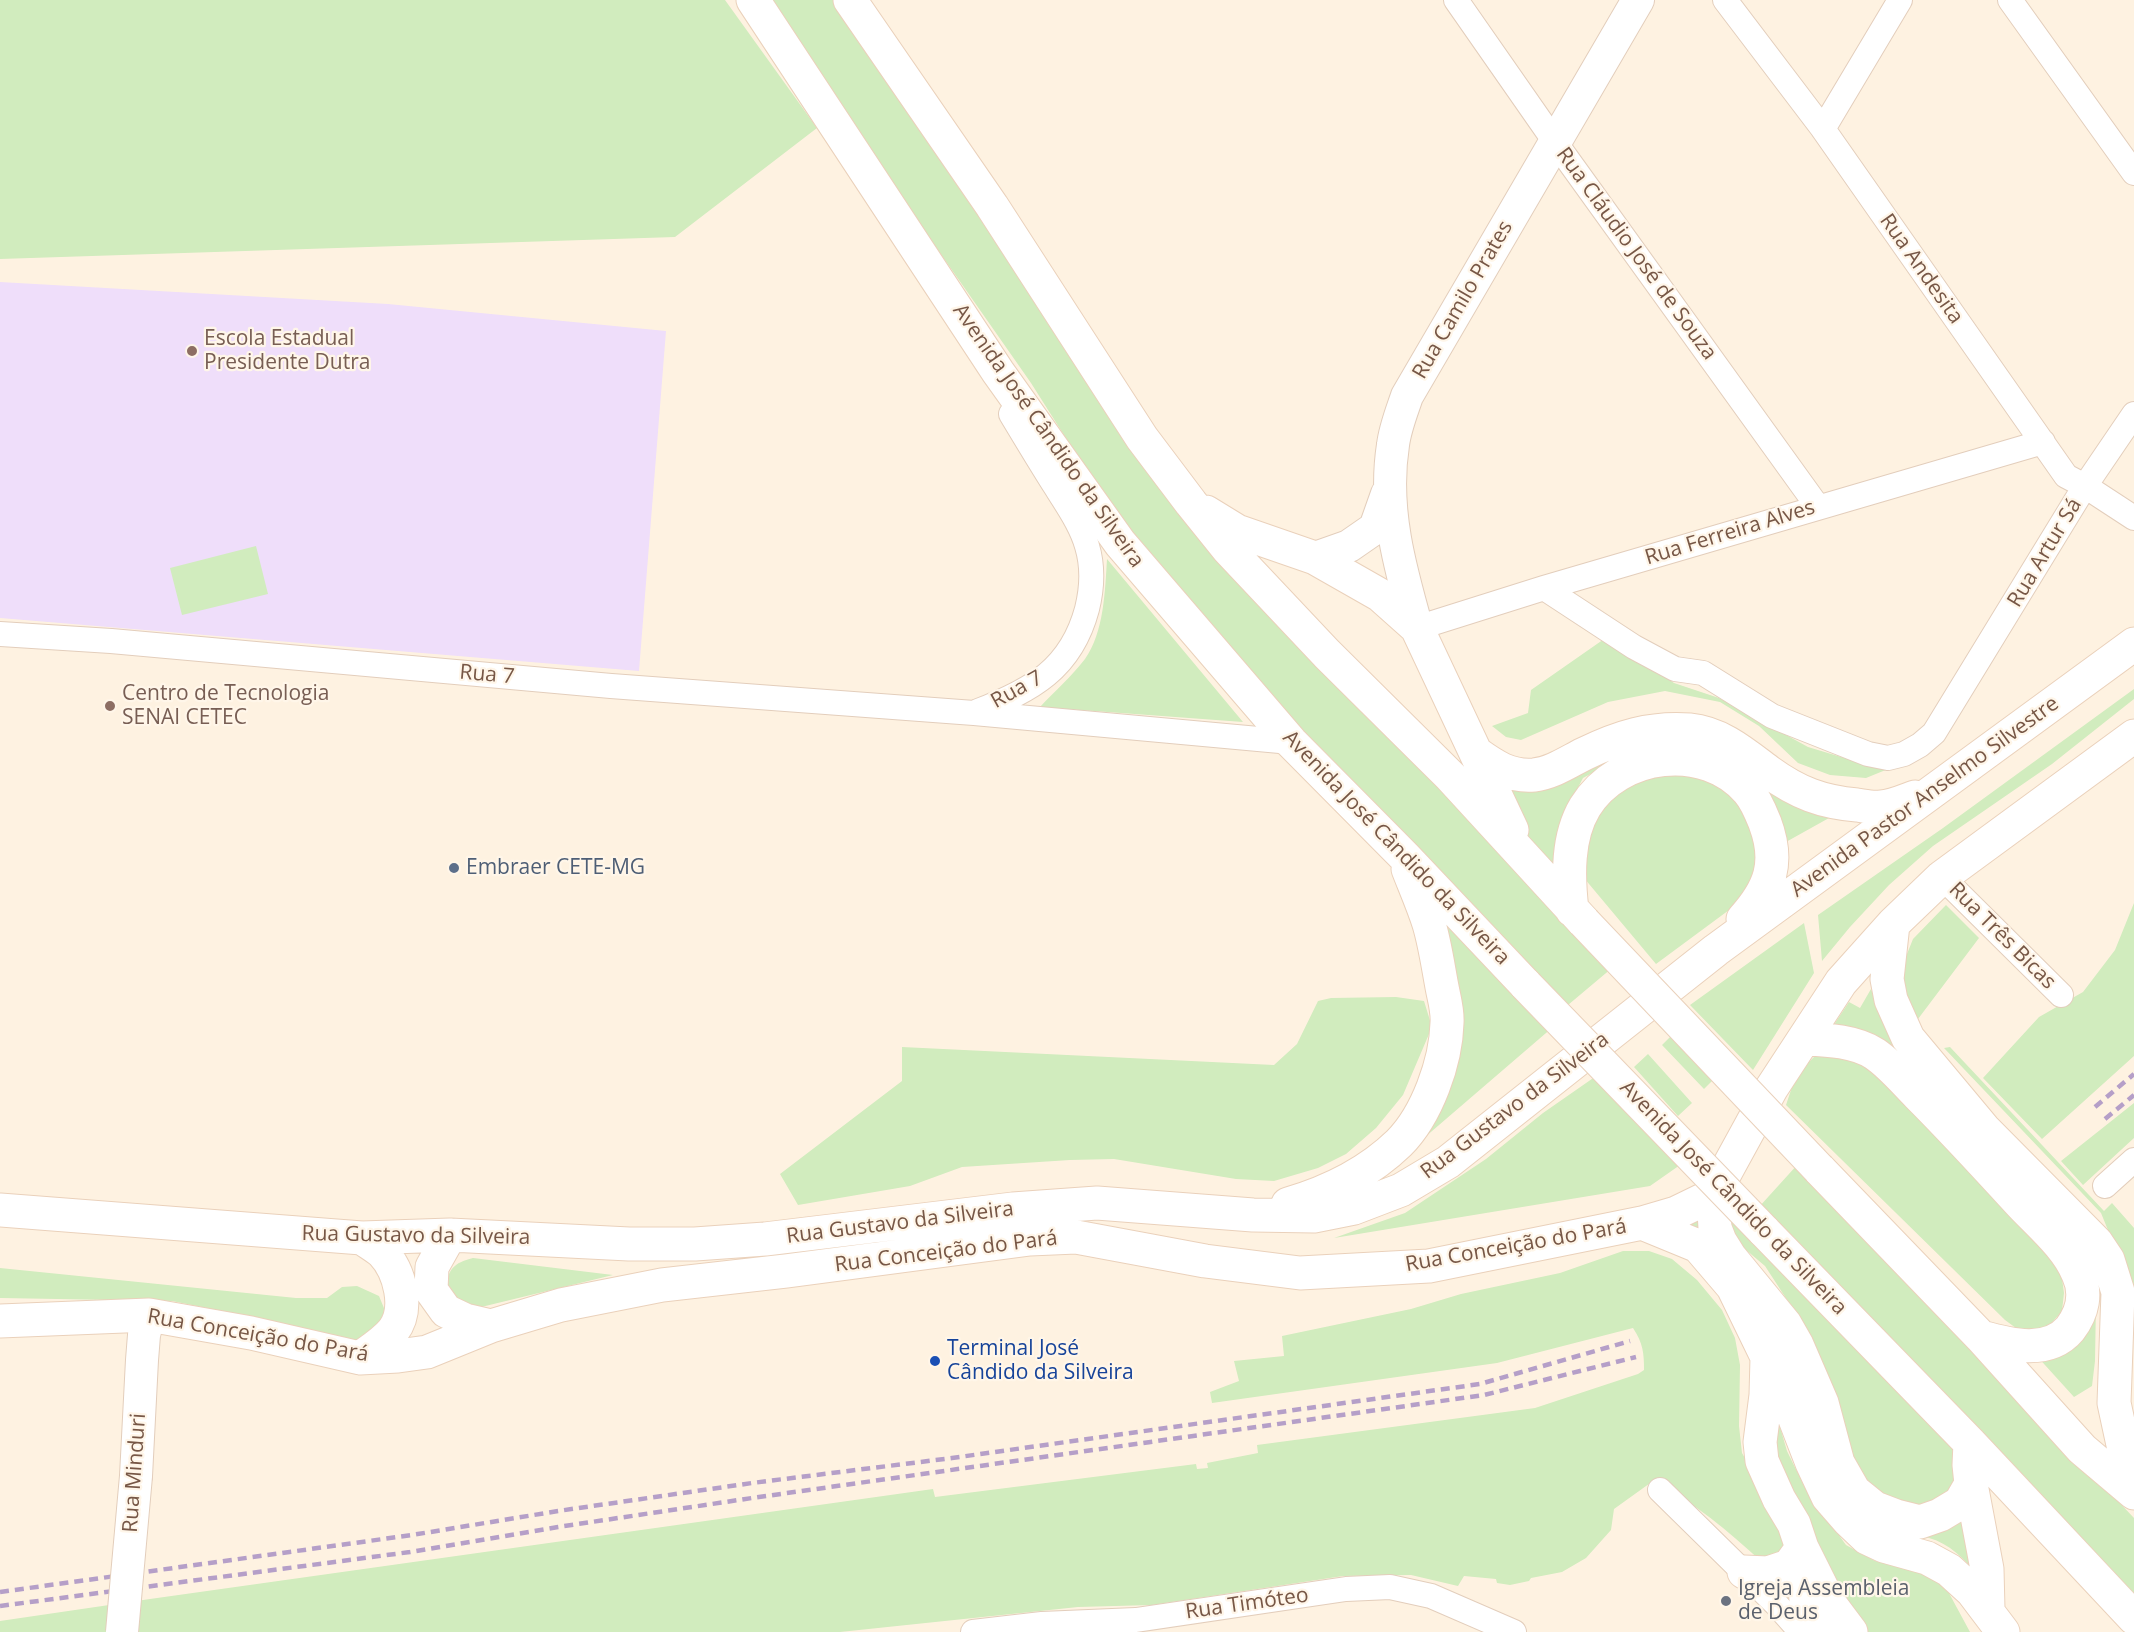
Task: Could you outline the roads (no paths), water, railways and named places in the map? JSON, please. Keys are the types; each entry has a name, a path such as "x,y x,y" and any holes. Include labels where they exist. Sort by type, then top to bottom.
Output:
{"main road":[{"name":"Avenida José Cândido da Silveira","path":"753,0 998,372 1120,543 1292,742 1970,1443 2134,1618"},
{"path":"850,0 992,206 1142,438 1228,549 1319,646 1450,776 1578,916 1981,1337 2082,1449 2134,1492"},
{"path":"1191,503 1238,531 1315,558 1380,595 1417,628 1525,859"},
{"name":"Avenida Pastor Anselmo Silvestre","path":"1716,950 2134,644"},
{"path":"1476,753 1498,769 1532,775 1549,771 1587,753 1645,732 1666,729 1698,731 1737,747 1787,785 1815,799 1841,804 1881,807 1930,793"},
{"path":"1971,1484 1960,1503 1940,1515 1920,1522 1875,1508 1854,1491 1838,1463 1822,1403 1797,1345 1785,1324 1730,1257 1720,1241 1715,1228 1713,1195 1770,1089 1841,982 1893,924 1942,877 2134,736"},
{"path":"1578,916 1569,882 1570,858 1576,831 1585,808 1600,788 1621,772 1645,762 1676,759 1701,763 1723,771 1748,792 1761,812 1771,848 1770,878 1760,900 1716,950"},
{"path":"1253,1215 1336,1187 1359,1173 1399,1143 1414,1124 1430,1096 1439,1072 1447,1022 1429,926 1404,856"},
{"path":"1893,924 1887,979 1894,1009 1908,1038 1984,1129 2096,1242 2108,1260 2118,1292 2114,1403 2134,1492"},
{"name":"Rua Gustavo da Silveira","path":"0,1210 362,1238 450,1235 629,1244 695,1244 765,1239 1013,1209 1098,1203 1253,1215 1314,1216 1354,1208 1401,1190 1448,1162 1716,950"},
{"path":"1805,1039 1852,1044 1874,1053 1964,1142 2072,1260 2084,1290 2082,1307 2074,1323 2064,1335 2050,1343 2029,1346 2011,1345 1981,1337"},
{"name":"Rua Conceição do Pará","path":"0,1321 149,1315 251,1333 360,1358 427,1352 491,1326 561,1305 662,1285 1030,1239 1076,1237 1205,1261 1300,1273 1429,1266 1642,1223 1676,1213 1713,1195"},
{"path":"1642,1223 1698,1246 1733,1287 1745,1315 1767,1353 1828,1497 1848,1521 1867,1538 1884,1546 1927,1558 1949,1570 1972,1590 1995,1621"},
{"path":"450,1235 432,1267 431,1290 446,1311 465,1320 491,1326"},
{"path":"360,1358 383,1341 394,1329 400,1315 403,1293 382,1253 362,1238"},
{"path":"1767,1353 1766,1395 1760,1442 1762,1461 1779,1499 1794,1524 1802,1548 1830,1604 1851,1632"},
{"path":"1970,1443 1971,1484 1995,1621"},
{"path":"1744,1572 1768,1573 1789,1566 1802,1548"},
{"path":"1802,1548 1806,1601 1815,1632"}],"street":[{"name":"Rua Cláudio José de Souza","path":"1456,0 1555,142 1818,507"},
{"name":"Rua Camilo Prates","path":"1417,628 1392,525 1389,491 1393,443 1407,396 1638,0"},
{"name":"Rua Andesita","path":"1725,0 1823,129 2066,476 2134,518"},
{"path":"1823,129 1900,0"},
{"path":"2010,0 2134,173"},
{"name":"Rua 7","path":"974,713 1005,700 1036,683 1066,656 1082,628 1089,601 1091,573 1087,545 1074,517 1010,412 998,372"},
{"name":"Rua Artur Sá","path":"1544,588 1634,647 1675,669 1703,673 1772,716 1868,754 1888,758 1904,754 1920,745 1934,733 2085,486 2134,414"},
{"name":"Rua Ferreira Alves","path":"1417,628 1544,588 2043,442"},
{"path":"1315,558 1349,546 1374,528 1389,491"},
{"name":"Rua 7","path":"0,634 111,641 611,686 974,713 1292,742"},
{"path":"1034,719 1033,702 1036,683"},
{"name":"Rua Três Bicas","path":"1942,877 2061,995"},
{"path":"2105,1186 2134,1160"},
{"name":"Rua Minduri","path":"122,1632 136,1476 144,1335 149,1315"},
{"path":"1660,1490 1744,1572 1801,1632"},
{"name":"Rua Timóteo","path":"974,1632 1136,1620 1326,1592 1390,1587 1431,1596 1508,1630"}],"railway":[{"path":"2095,1107 2134,1074"},
{"path":"2105,1119 2134,1095"},
{"path":"0,1592 412,1535 752,1483 952,1458 1480,1384 1630,1341"},
{"path":"0,1606 410,1552 752,1498 1484,1395 1636,1357"}],"place":[{"name":"Escola Estadual Presidente Dutra","path":"192,351"},
{"name":"Centro de Tecnologia SENAI CETEC","path":"110,706"},
{"name":"Embraer CETE-MG","path":"454,868"},
{"name":"Terminal José Cândido da Silveira","path":"935,1361"},
{"name":"Igreja Assembleia de Deus","path":"1726,1601"}]}
